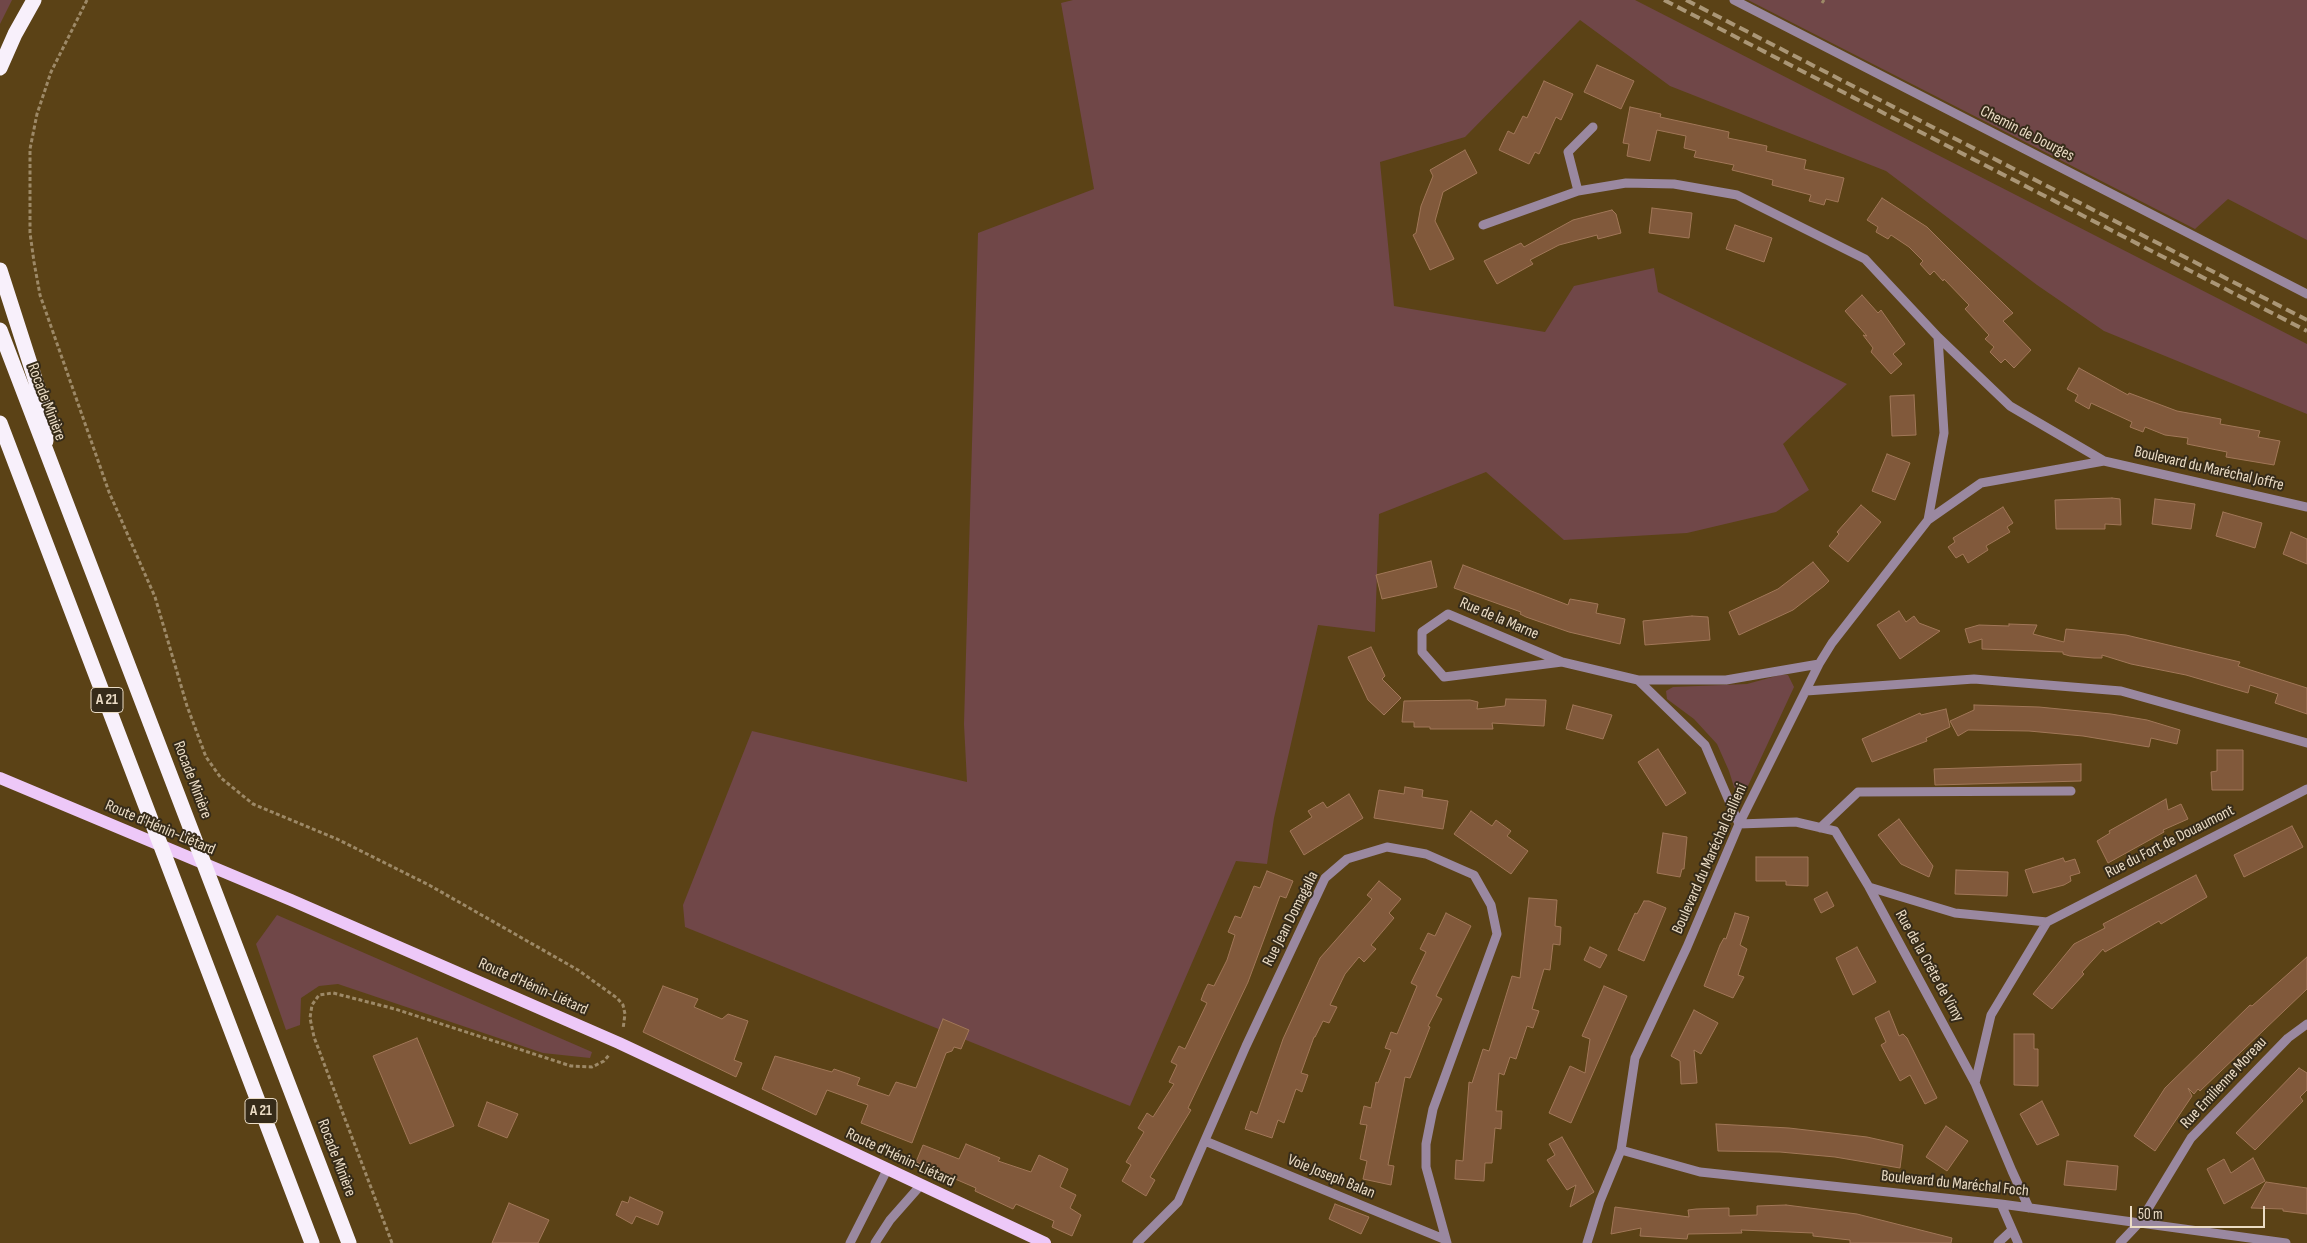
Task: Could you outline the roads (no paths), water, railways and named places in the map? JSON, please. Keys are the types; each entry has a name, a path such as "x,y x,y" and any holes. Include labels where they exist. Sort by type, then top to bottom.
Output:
{"highway":[{"path":"0,68 15,34 34,0"},
{"path":"0,270 45,410 47,455"},
{"name":"Rocade Minière","path":"0,330 350,1243"},
{"name":"A 21","path":"0,423 312,1243"}],"main road":[{"name":"Route d'Hénin-Liétard","path":"0,778 291,900 619,1043 920,1186 1045,1243"}],"street":[{"name":"Chemin de Dourges","path":"1734,0 2307,294"},
{"path":"1578,191 1568,152 1592,127"},
{"name":"Boulevard du Maréchal Joffre","path":"1483,225 1578,191 1626,183 1674,184 1737,196 1864,259 1938,337 2010,406 2104,461 2307,507"},
{"path":"1928,520 1944,433 1938,337"},
{"name":"Boulevard du Maréchal Joffre","path":"1928,520 1982,483 2104,461"},
{"name":"Boulevard du Maréchal Gallieni","path":"1588,1243 1600,1201 1621,1150 1635,1058 1687,947 1739,824 1819,664 1832,642 1928,520"},
{"name":"Rue de la Marne","path":"1562,662 1444,677 1422,652 1422,632 1448,614 1562,662 1638,680 1726,680 1819,664"},
{"path":"1806,691 1974,679 2122,691 2307,743"},
{"path":"1638,680 1705,745 1739,824"},
{"name":"Rue du Fort de Douaumont","path":"2047,922 2307,789"},
{"path":"1820,828 1858,792 2071,791"},
{"name":"Rue de la Crête de Vimy","path":"1739,824 1796,822 1835,832 1869,887 1975,1083 2029,1208"},
{"name":"Rue Jean Domagalla","path":"1137,1243 1178,1202 1325,878 1347,859 1386,847 1426,854 1474,875 1491,905 1497,934 1433,1109 1426,1144 1426,1167 1447,1242"},
{"path":"1869,887 1955,913 2047,922 1991,1015 1975,1083"},
{"name":"Rue Emilienne Moreau","path":"2120,1243 2140,1222 2191,1138 2288,1038 2307,1024"},
{"name":"Voie Joseph Balan","path":"1205,1141 1447,1242"},
{"name":"Boulevard du Maréchal Foch","path":"1621,1150 1700,1172 2002,1204 2286,1243"},
{"path":"850,1243 887,1170"},
{"path":"875,1243 890,1220 920,1186"},
{"path":"2002,1204 2018,1243"},
{"path":"1998,1243 2012,1230"}],"railway":[{"path":"1664,0 2307,331"},
{"path":"1686,0 2307,320"}]}
